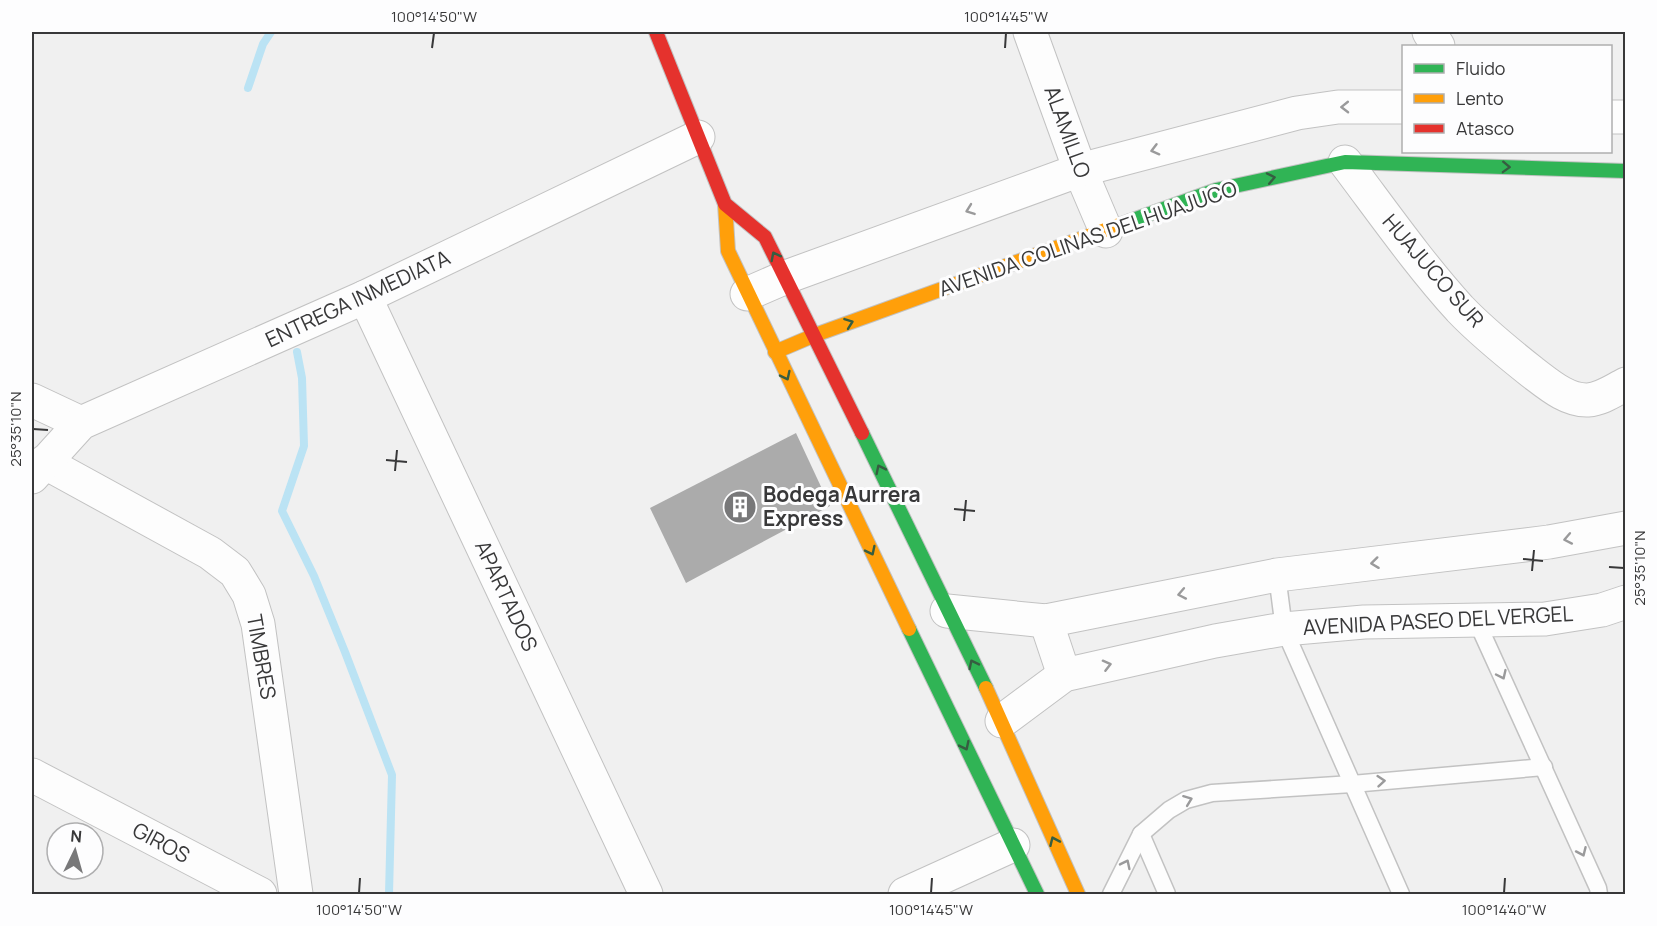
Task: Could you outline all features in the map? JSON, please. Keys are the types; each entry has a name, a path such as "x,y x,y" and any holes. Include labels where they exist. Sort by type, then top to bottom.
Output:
{"street":[{"path":"656,32 725,204 728,251 747,294 1037,894"},
{"name":"ALAMILLO","path":"1030,32 1080,170 1106,231"},
{"path":"1429,32 1437,45"},
{"path":"747,294 786,277 1080,170 1297,112 1338,107 1402,107"},
{"name":"ENTREGA INMEDIATA","path":"38,470 81,423 365,297 698,137"},
{"name":"AVENIDA COLINAS DEL HUAJUCO","path":"775,352 815,334 1216,190 1345,162 1480,159 1626,171"},
{"name":"HUAJUCO SUR","path":"1345,162 1395,229 1461,309 1511,356 1554,389 1572,397 1588,400 1604,396 1626,384"},
{"path":"725,204 765,237 786,277 1002,721 1078,894"},
{"name":"APARTADOS","path":"365,297 646,894"},
{"path":"32,400 81,423"},
{"name":"TIMBRES","path":"38,470 210,554 235,572 249,595 258,624 296,894"},
{"path":"947,611 1046,621 1277,575 1549,542 1626,528"},
{"name":"AVENIDA PASEO DEL VERGEL","path":"1002,721 1064,675 1166,651 1284,629 1364,622 1477,622 1545,619 1602,610 1626,602"},
{"path":"1046,621 1064,675"},
{"name":"GIROS","path":"32,775 260,894"},
{"path":"905,894 1013,845"}],"lane":[{"name":"AVENIDA PASEO DEL VERGEL","path":"1277,575 1284,629"},
{"path":"1477,622 1599,888 1599,894"},
{"path":"1284,629 1401,894"},
{"path":"1111,894 1141,834 1169,810 1186,800 1212,793 1352,784 1544,767"},
{"path":"1141,834 1167,894"}],"building":[{"name":"Bodega Aurrera Express","path":"796,433 830,506 686,583 650,508"}],"waterway":[{"path":"248,88 263,44 271,32"},
{"path":"297,352 302,378 304,446 282,511 314,576 392,775 389,894"}],"traffic: fast":[{"path":"1130,221 1216,190 1345,162 1626,171"},
{"path":"862,433 986,688"},
{"path":"909,629 1037,894"}],"traffic: slow":[{"path":"725,204 728,251 909,629"},
{"path":"775,352 815,335 1130,221"},
{"path":"986,688 1078,894"}],"traffic: jam":[{"path":"656,32 725,204 765,237 862,433"}],"place":[{"name":"Bodega Aurrera Express","path":"740,507"}]}
